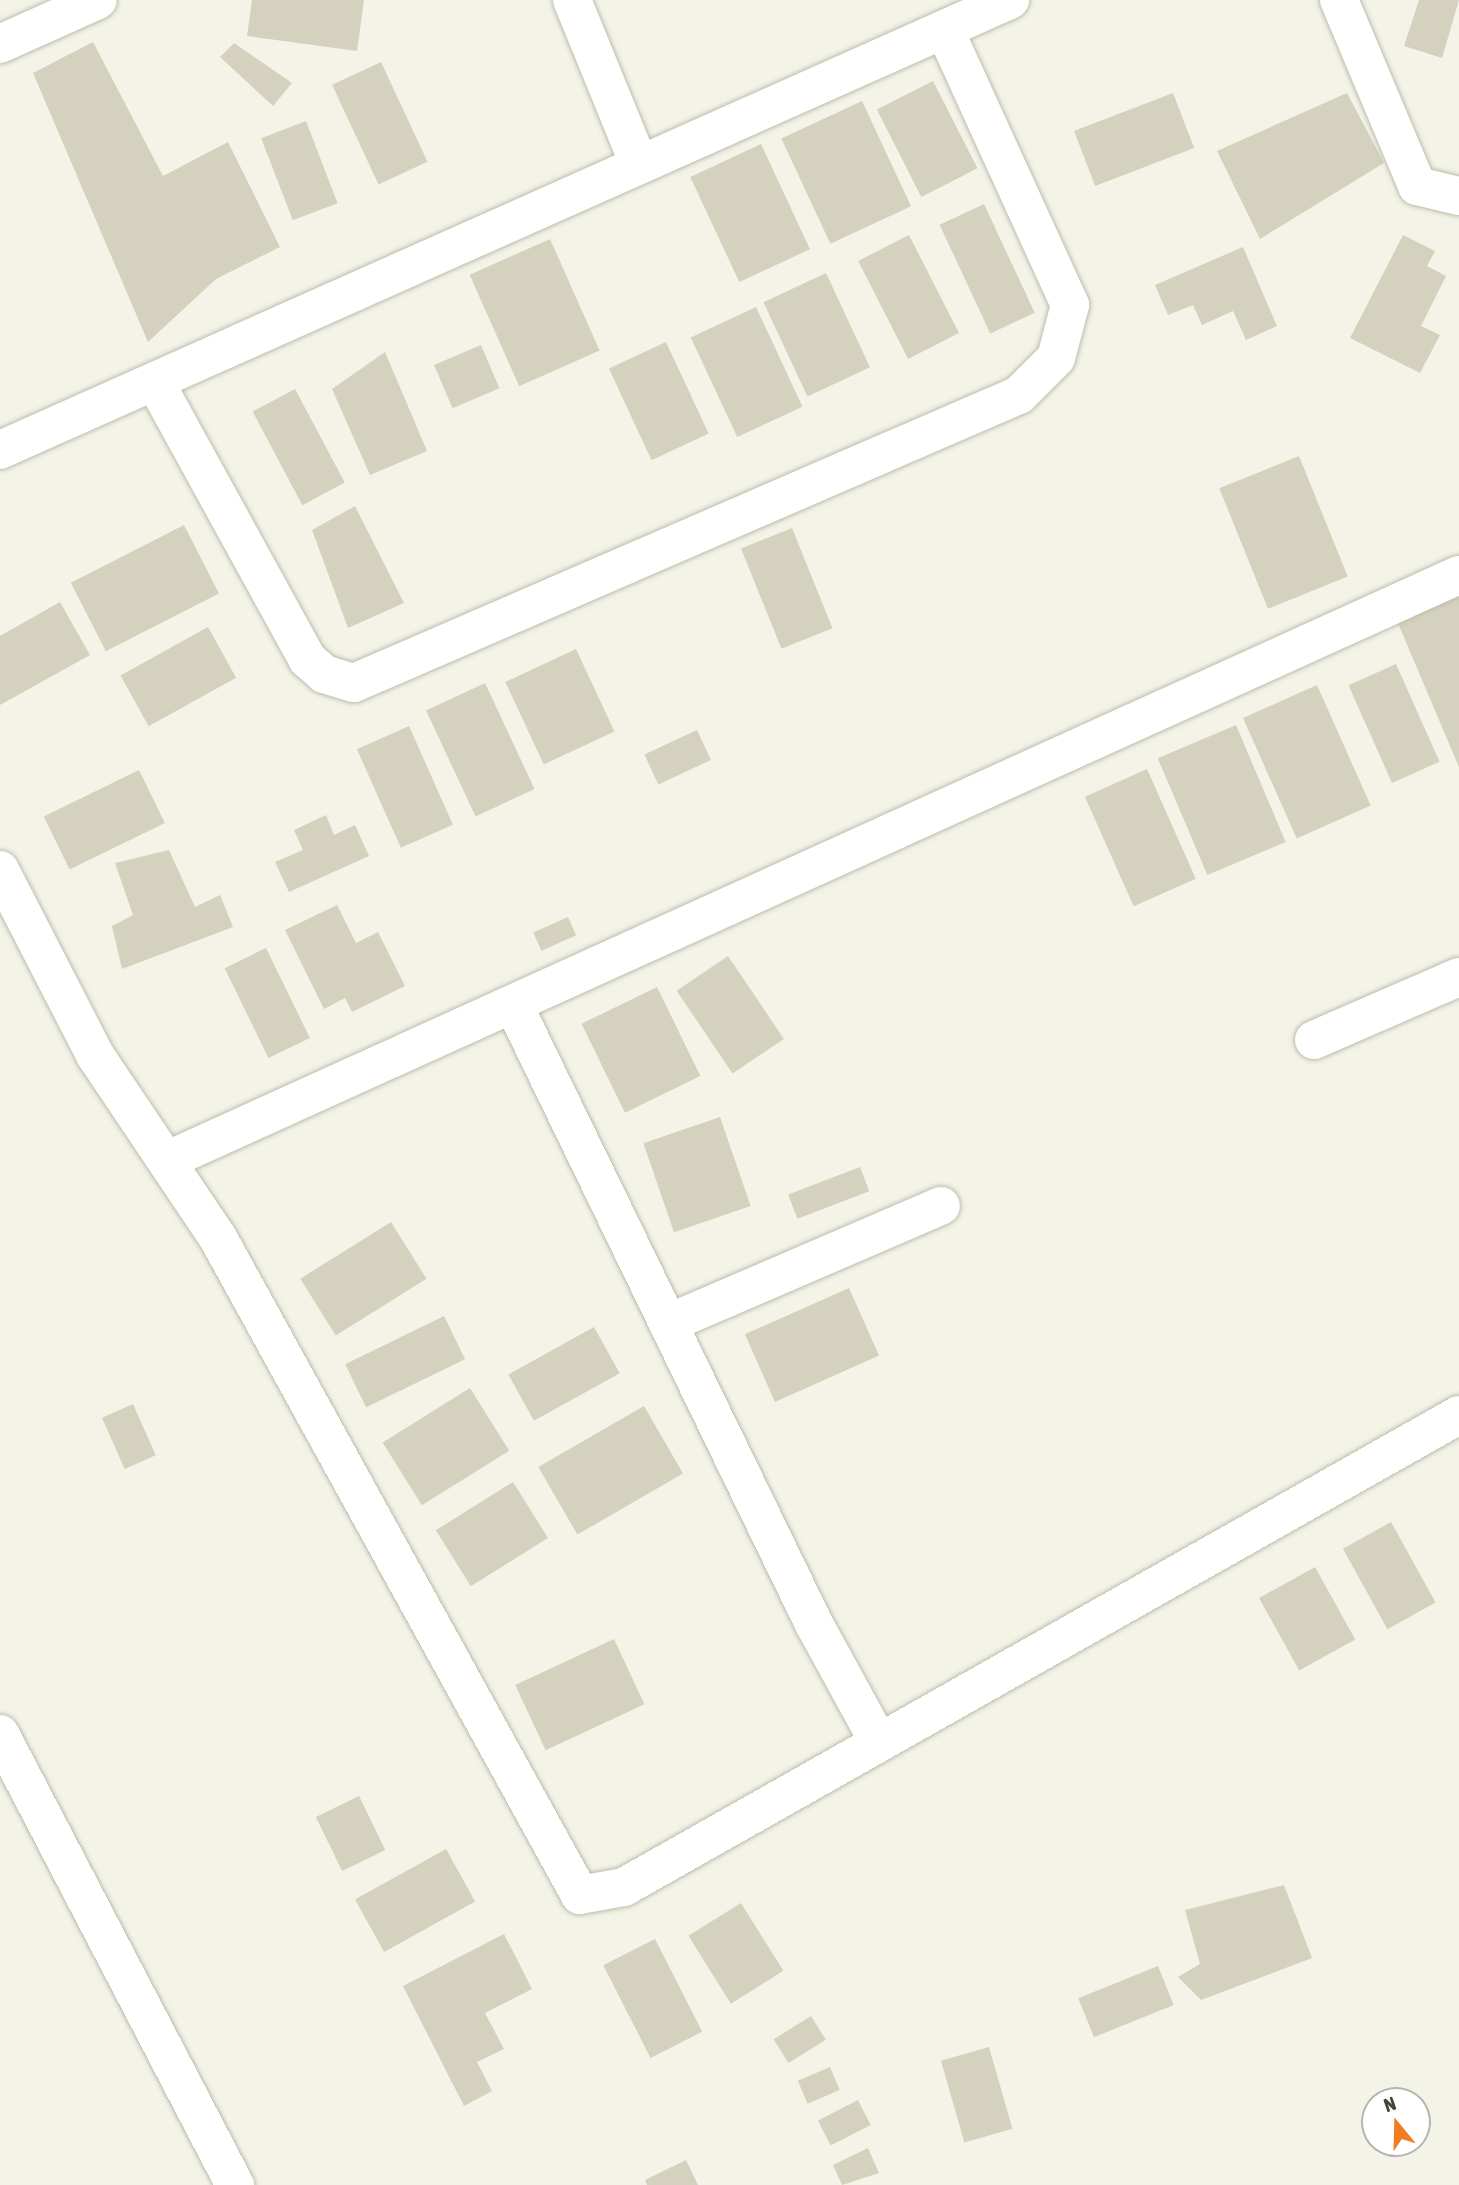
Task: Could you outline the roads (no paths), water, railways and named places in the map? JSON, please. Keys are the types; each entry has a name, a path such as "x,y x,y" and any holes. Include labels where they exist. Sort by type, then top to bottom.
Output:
{"street":[{"path":"0,44 98,0"},
{"path":"572,0 638,162"},
{"path":"0,450 638,162 1010,0"},
{"path":"1339,0 1417,186 1459,196"},
{"path":"155,382 307,659 324,674 355,683 1018,395 1056,358 1070,306 944,29"},
{"path":"168,1160 306,1092 515,1007 1459,575"},
{"path":"0,870 94,1055 168,1160 218,1238 576,1892 592,1896 624,1887 877,1740 1459,1415"},
{"path":"1314,1040 1459,977"},
{"path":"515,1007 813,1622 877,1740"},
{"path":"669,1323 941,1206"},
{"path":"0,1734 235,2185"}]}
